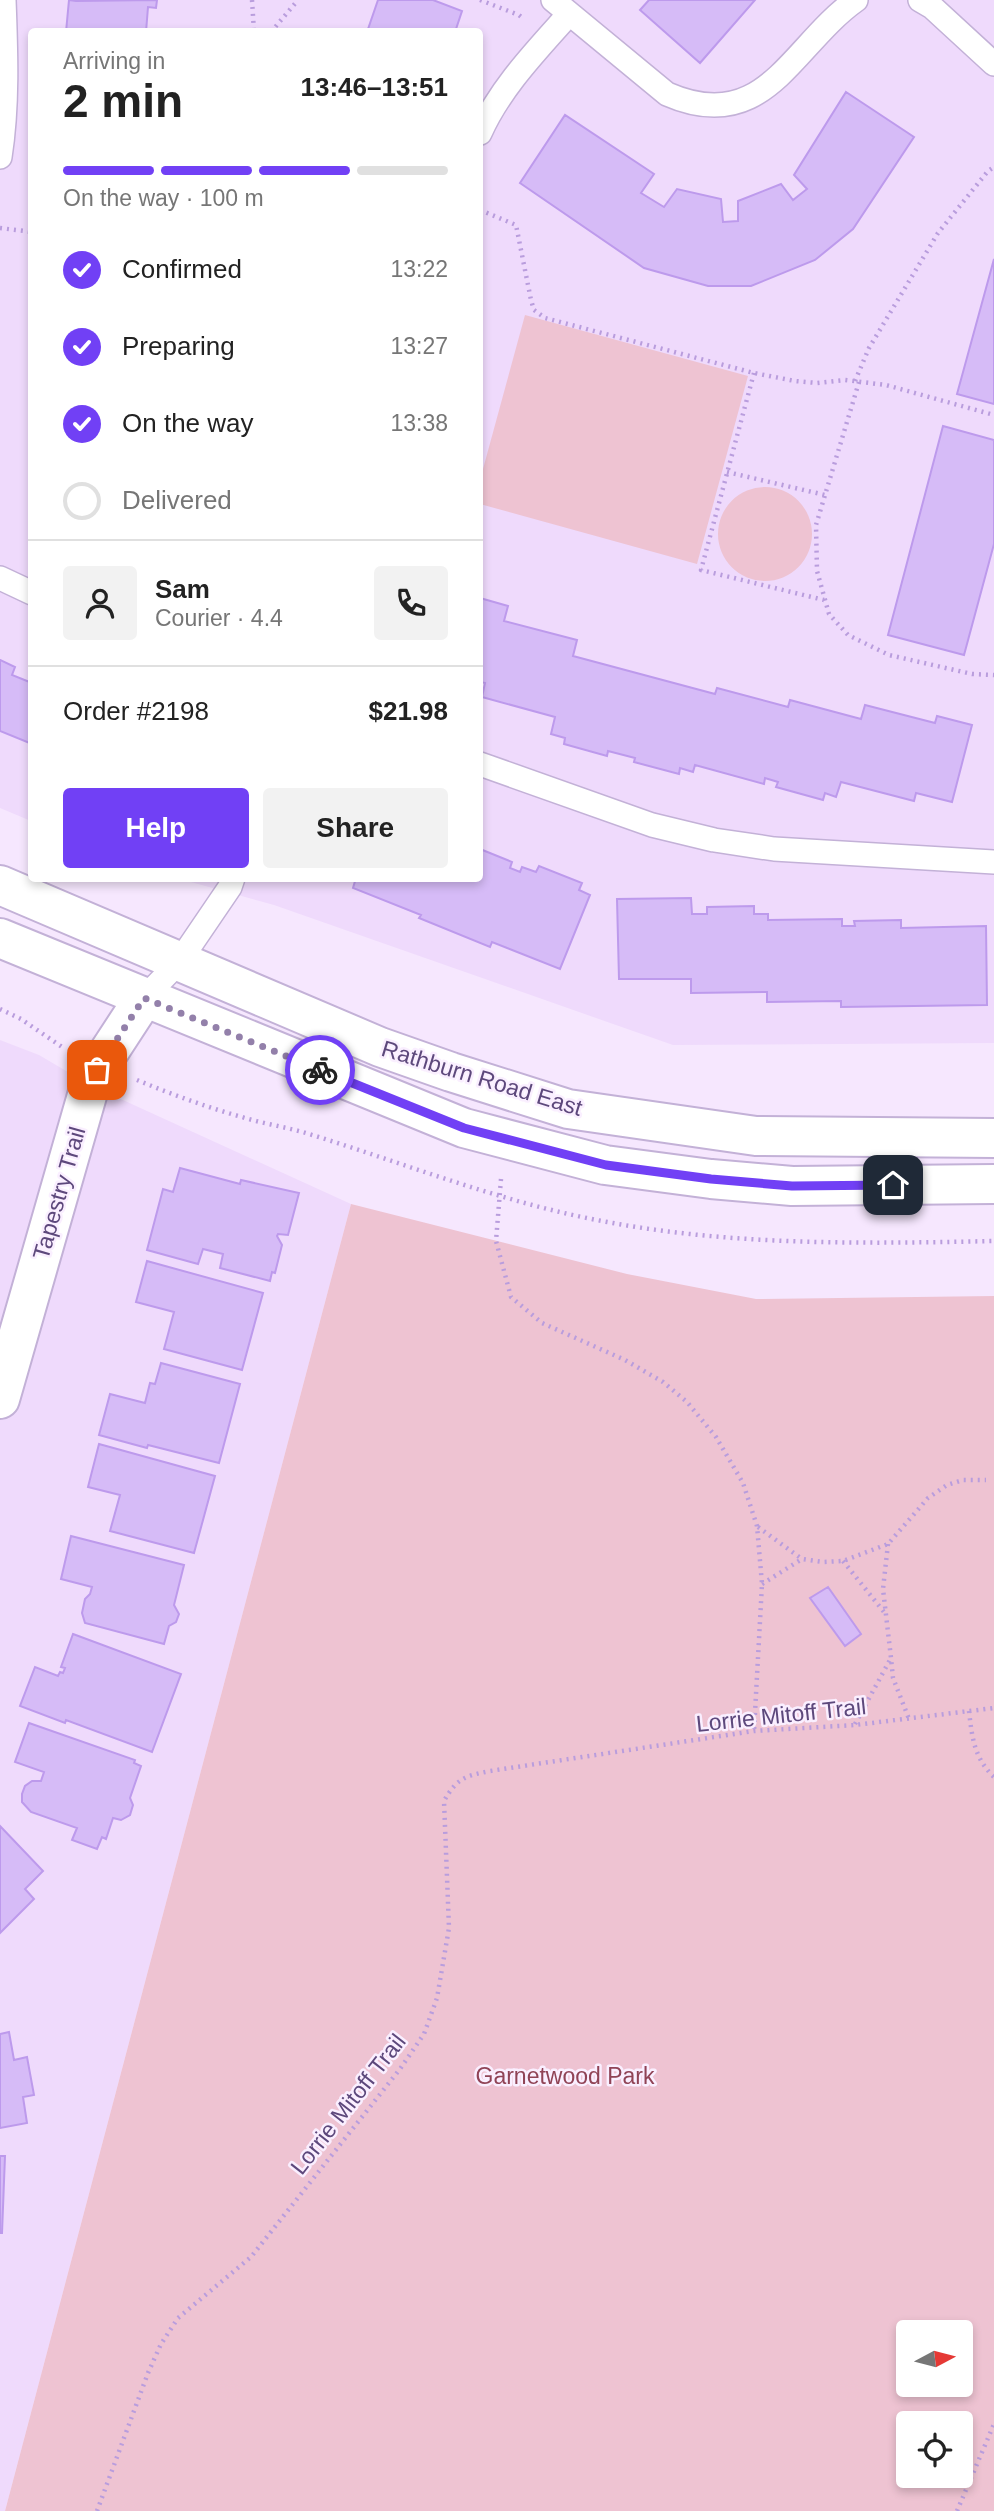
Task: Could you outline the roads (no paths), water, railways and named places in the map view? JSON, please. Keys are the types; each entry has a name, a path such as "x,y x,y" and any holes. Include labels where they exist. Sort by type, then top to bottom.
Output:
{"street":[{"name":"Rathburn Road East","path":"0,885 380,1047 568,1109 756,1136 994,1138"},
{"name":"Rathburn Road East","path":"0,938 464,1128 606,1165 711,1179 792,1186 994,1184"},
{"name":"Tapestry Trail","path":"0,1399 90,1085 144,998"}],"lane":[{"path":"0,157 4,135 5,0"},
{"path":"483,126 490,110 548,38 561,7 667,94 684,101 719,105 744,99 768,87 856,0"},
{"path":"920,0 932,7 994,64"},
{"path":"0,578 28,591"},
{"path":"483,765 652,825 714,840 774,849 994,862"},
{"path":"144,998 178,962 232,882"}],"park label":[{"name":"Garnetwood Park","path":"565,2076"}]}
